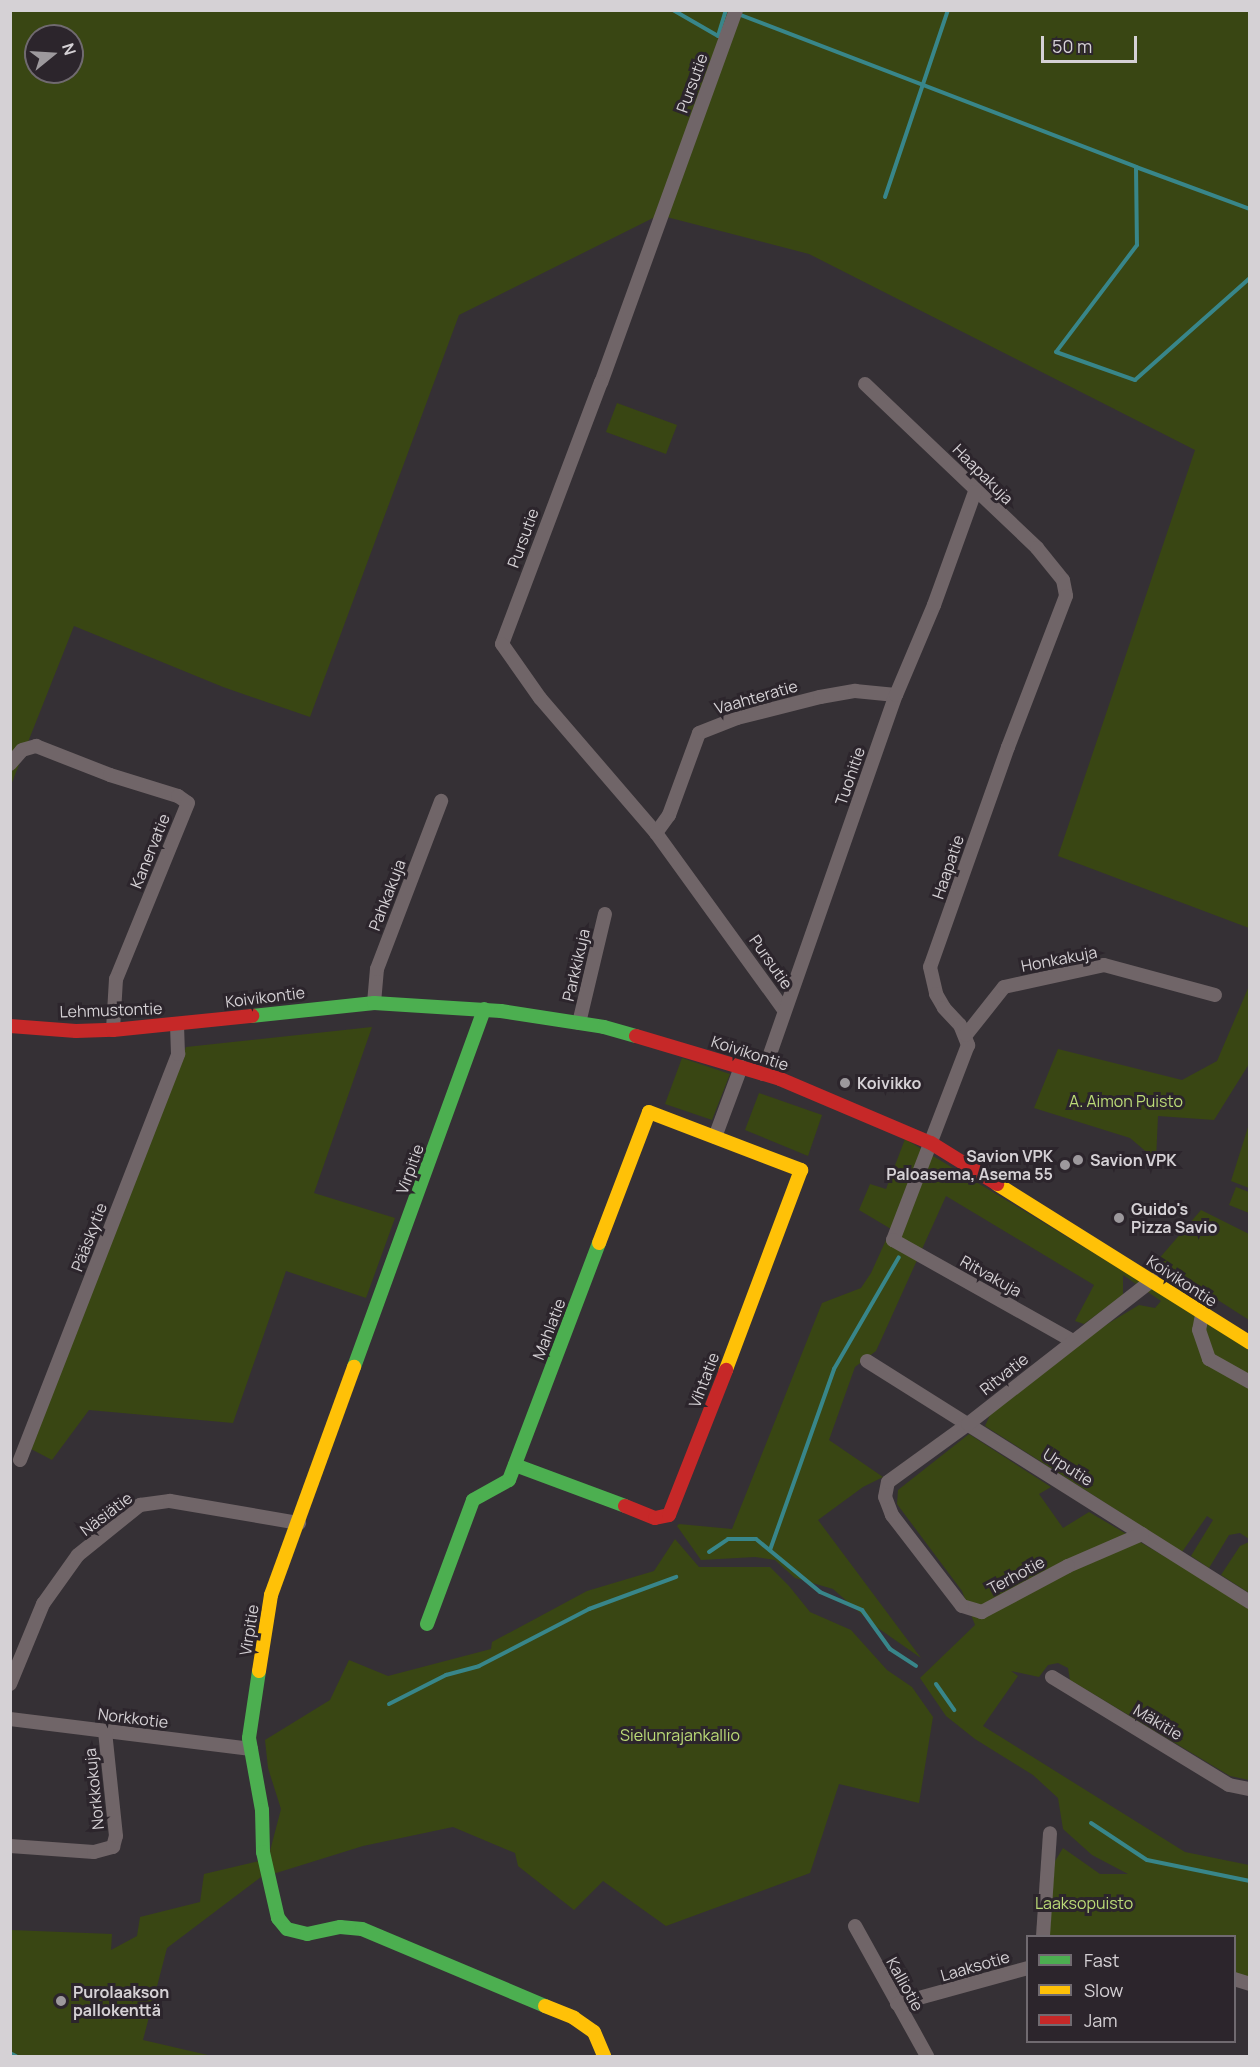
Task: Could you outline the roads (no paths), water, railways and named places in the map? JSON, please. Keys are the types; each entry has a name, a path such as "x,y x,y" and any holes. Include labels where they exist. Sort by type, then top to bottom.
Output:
{"street":[{"name":"Pursutie","path":"736,10 601,382 502,644 540,698 656,833 784,1010"},
{"name":"Haapakuja","path":"865,384 932,447 975,492 1037,548 1063,580 1066,596"},
{"name":"Tuohitie","path":"763,1074 896,695 934,604 975,492"},
{"name":"Haapatie","path":"966,1035 936,994 930,967 1012,736 1066,596"},
{"name":"Vaahteratie","path":"656,833 673,807 699,733 737,718 820,697 855,691 896,695"},
{"name":"Kanervatie","path":"10,764 22,750 36,746 110,775 178,796 188,803 116,980 113,1030"},
{"name":"Pahkakuja","path":"374,1003 377,969 441,801"},
{"name":"Parkkikuja","path":"579,1023 605,914"},
{"name":"Honkakuja","path":"966,1035 1004,987 1104,966 1215,995"},
{"name":"Koivikontie","path":"177,1024 374,1003 484,1009 579,1023 673,1045 763,1074 931,1143 1250,1343"},
{"name":"Virpitie","path":"484,1009 271,1595 249,1738 262,1810 263,1852 278,1918 287,1929 307,1934 340,1927 362,1929 574,2018 594,2032 604,2056"},
{"name":"Lehmustontie","path":"10,1026 76,1031 177,1024"},
{"name":"Pääskytie","path":"20,1460 178,1054 177,1024"},
{"path":"931,1143 967,1054 966,1035"},
{"path":"715,1137 741,1067"},
{"name":"Mahlatie","path":"427,1624 473,1500 509,1480 651,1107 734,1144"},
{"name":"Ritvakuja","path":"931,1143 894,1240 1073,1341"},
{"name":"Vihtatie","path":"515,1466 655,1518 664,1517 672,1510 801,1170 734,1144"},
{"name":"Ritvatie","path":"885,1497 888,1482 968,1424 1152,1280"},
{"path":"1202,1315 1198,1330 1209,1359 1250,1382"},
{"name":"Urputie","path":"867,1361 1250,1602"},
{"name":"Terhotie","path":"885,1497 892,1515 962,1606 982,1612 1068,1566 1142,1534"},
{"name":"Näsiätie","path":"10,1684 43,1604 78,1555 140,1505 170,1501 299,1523"},
{"name":"Mäkitie","path":"1052,1677 1229,1785 1250,1789"},
{"name":"Norkkotie","path":"10,1719 251,1749"},
{"name":"Norkkokuja","path":"10,1846 94,1852 113,1847 116,1836 105,1731"},
{"path":"1043,1935 1050,1833"},
{"name":"Kalliotie","path":"855,1926 927,2056"},
{"name":"Laaksotie","path":"897,2004 1026,1969"}],"waterway":[{"path":"673,10 718,36 726,10"},
{"path":"885,197 948,10"},
{"path":"738,14 1136,167 1137,245 1056,352 1135,380 1250,278"},
{"path":"1136,167 1250,209"},
{"path":"770,1550 834,1369 899,1257"},
{"path":"709,1552 728,1539 756,1539 820,1592 862,1610 890,1649 916,1666"},
{"path":"389,1704 446,1675 479,1666 589,1609 676,1577"},
{"path":"936,1684 954,1710"},
{"path":"1091,1823 1147,1860 1250,1881"},
{"path":"10,2053 16,2056"}],"place":[{"name":"Koivikko","path":"845,1083"},
{"name":"Savion VPK","path":"1078,1160"},
{"name":"Savion VPK Paloasema, Asema 55","path":"1065,1165"},
{"name":"Guido's Pizza Savio","path":"1119,1218"},
{"name":"Purolaakson pallokenttä","path":"61,2001"}],"park label":[{"name":"A. Aimon Puisto","path":"1126,1101"},
{"name":"Sielunrajankallio","path":"680,1735"},
{"name":"Laaksopuisto","path":"1084,1903"}]}
